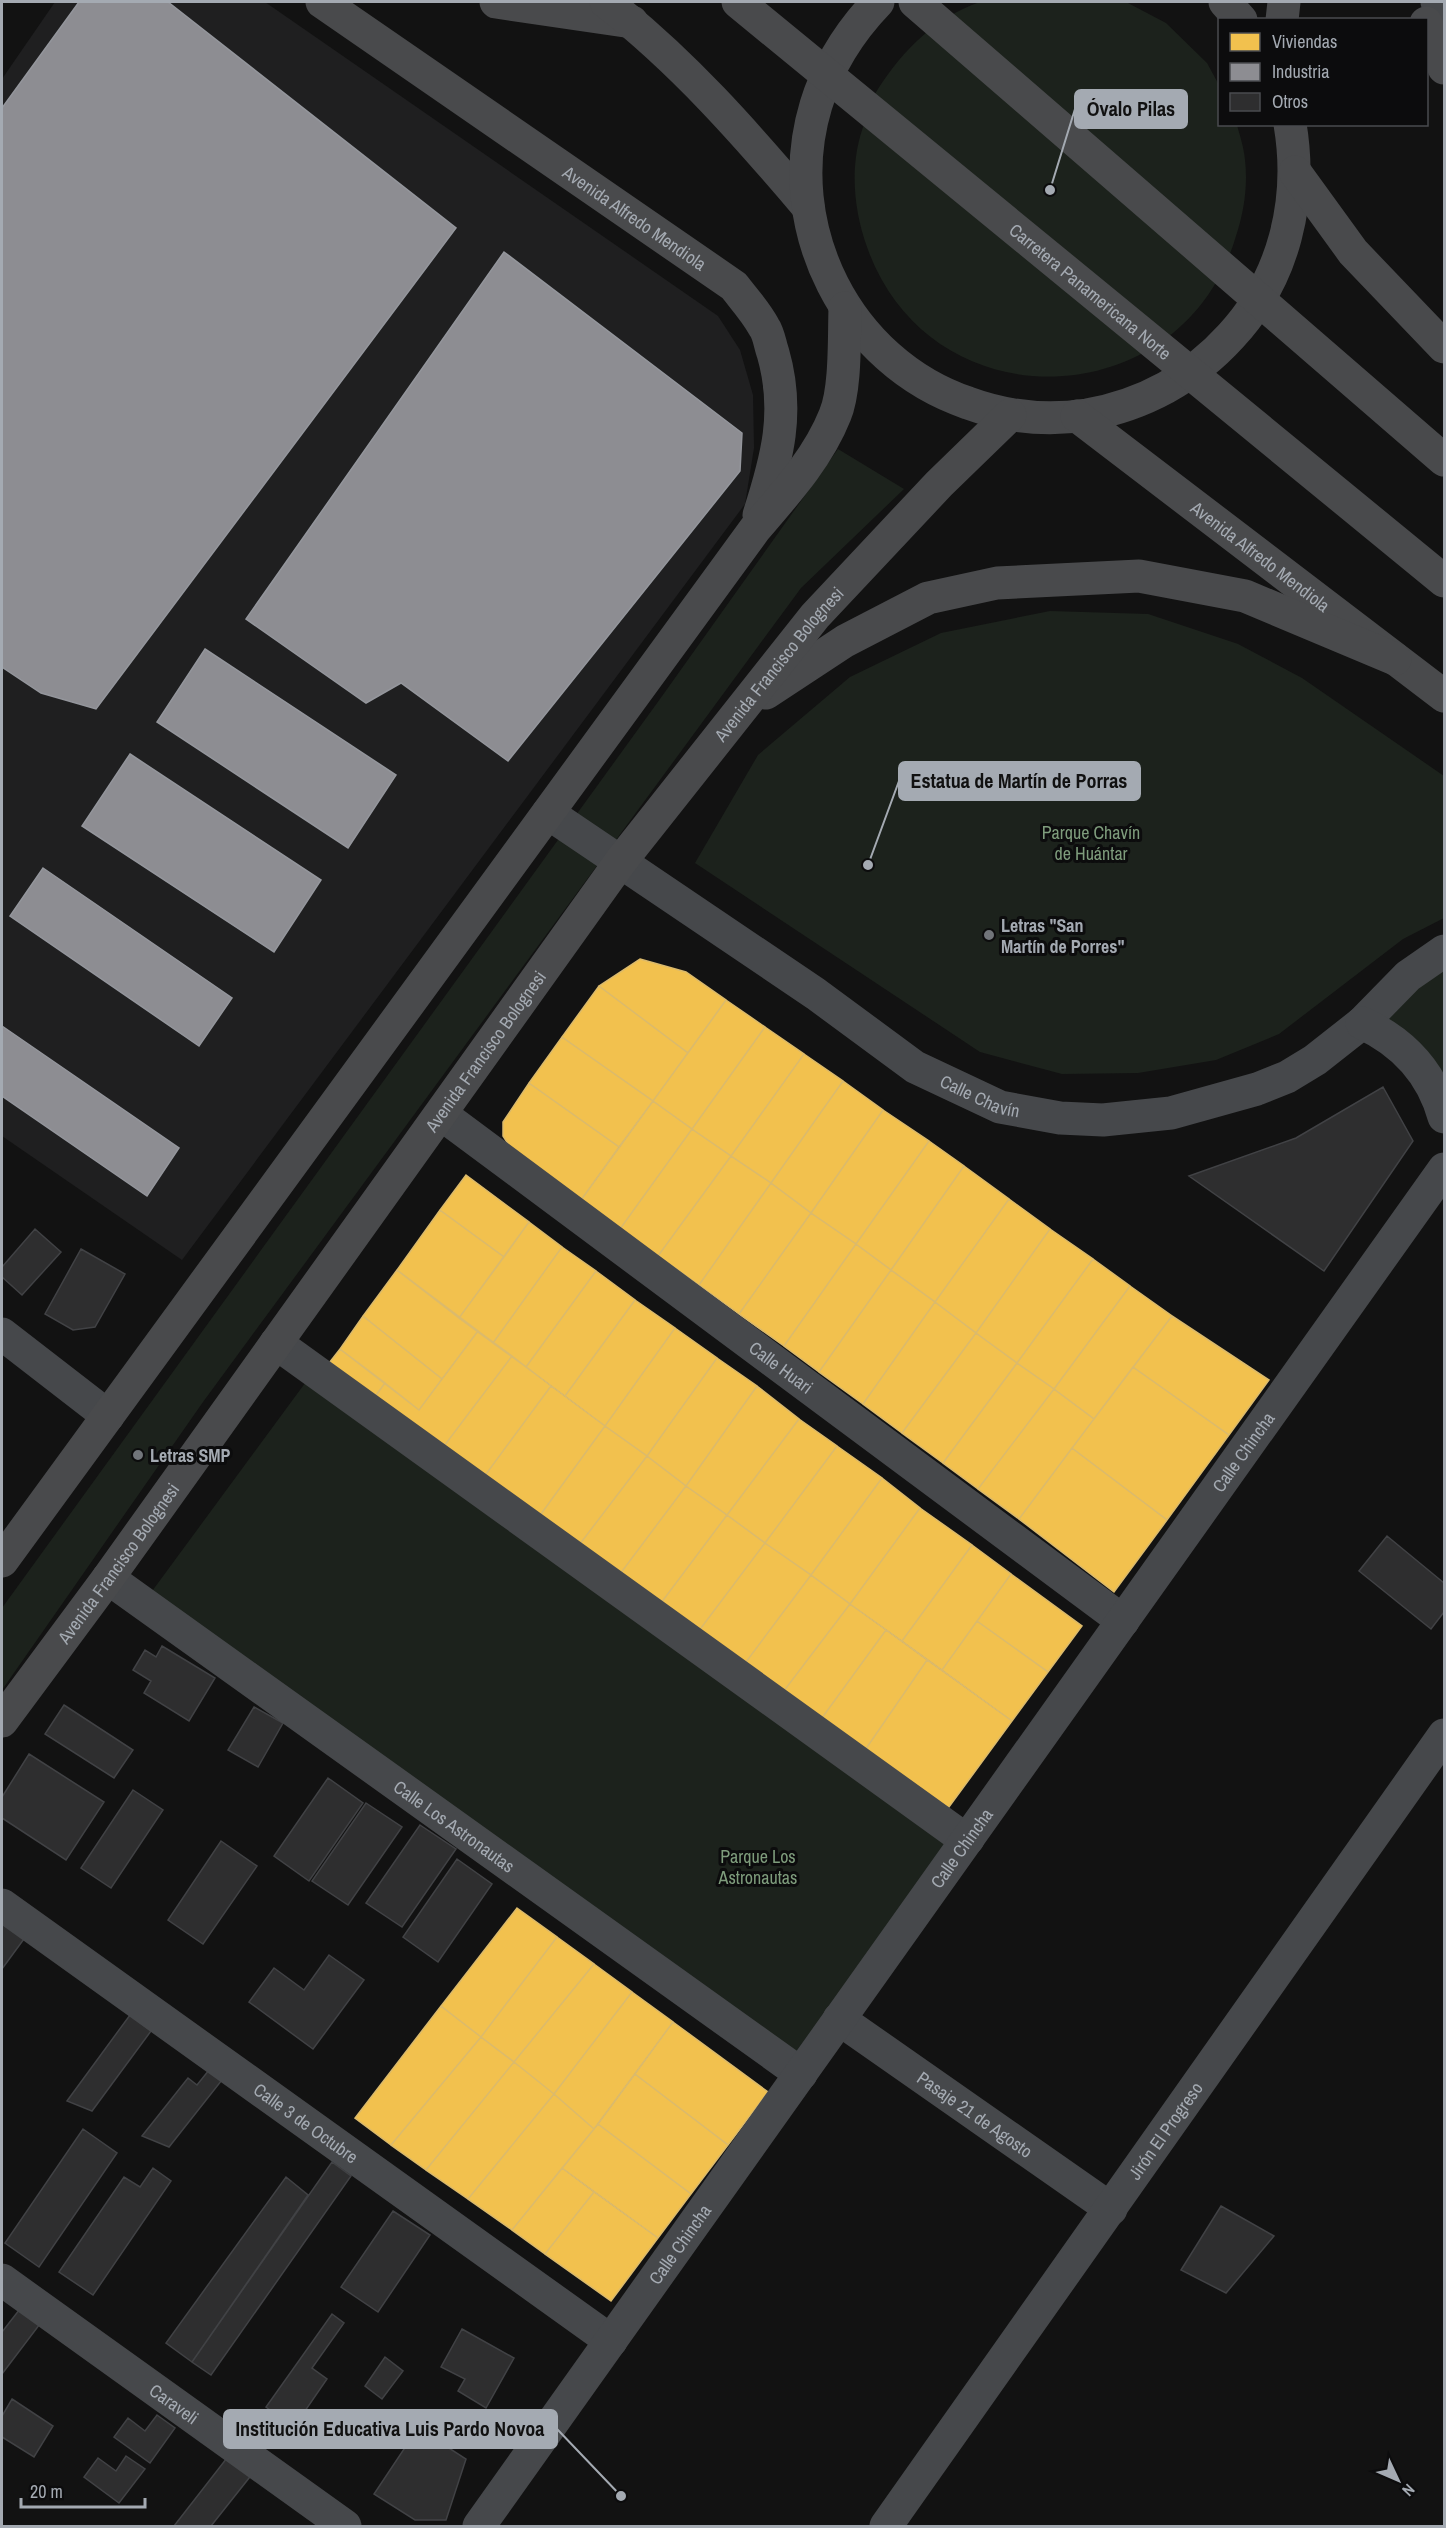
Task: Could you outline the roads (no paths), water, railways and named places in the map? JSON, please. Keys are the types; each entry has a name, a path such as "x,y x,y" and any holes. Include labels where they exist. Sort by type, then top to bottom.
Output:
{"main road":[{"name":"Avenida Alfredo Mendiola","path":"322,2 734,286 765,328 775,363 782,417 776,463 755,529"},
{"path":"496,2 632,22"},
{"path":"606,2 666,52 750,139 808,207"},
{"name":"Carretera Panamericana Norte","path":"738,2 1444,581"},
{"path":"878,2 850,35 836,57 816,104 807,156 808,207 821,260 845,308 882,352 920,381 955,399 1010,415 1077,416 1104,412 1156,394 1202,364 1242,325 1262,294 1281,252 1289,226 1295,172 1290,126"},
{"path":"915,2 1444,460"},
{"path":"1225,2 1239,18"},
{"path":"1282,18 1284,2"},
{"path":"1418,2 1425,18"},
{"path":"1428,26 1444,68"},
{"path":"1295,172 1353,252 1444,347"},
{"path":"2,1561 755,529 818,449 836,413 843,366 845,308"},
{"name":"Avenida Francisco Bolognesi","path":"2,1721 108,1578 621,861 815,616 939,484 1010,415"},
{"name":"Avenida Alfredo Mendiola","path":"1077,416 1444,696"},
{"path":"740,710 845,641 928,598 997,583 1139,576 1245,596 1395,659"}],"street":[{"path":"1437,2 1444,7"},
{"name":"Calle Chavín","path":"548,813 816,994 915,1067 1000,1107 1021,1112 1060,1118 1103,1120 1171,1113 1257,1089 1287,1077 1315,1060 1362,1023 1408,976 1444,951"},
{"path":"1362,1023 1384,1034 1424,1071 1432,1084 1444,1117"},
{"name":"Calle Huari","path":"441,1114 1123,1621"},
{"name":"Calle Chincha","path":"479,2526 1444,1168"},
{"path":"2,1334 108,1416"},
{"path":"276,1343 955,1832 968,1839"},
{"name":"Calle Los Astronautas","path":"108,1578 801,2074"},
{"name":"Jirón El Progreso","path":"886,2526 1444,1734"},
{"name":"Calle 3 de Octubre","path":"2,1905 611,2341"},
{"name":"Pasaje 21 de Agosto","path":"839,2019 1111,2209"},
{"name":"Caraveli","path":"2,2280 345,2526"}],"place":[{"name":"Óvalo Pilas","path":"1050,190"},
{"name":"Estatua de Martín de Porras","path":"868,865"},
{"name":"Letras \"San Martín de Porres\"","path":"989,935"},
{"name":"Letras SMP","path":"138,1455"},
{"name":"Institución Educativa Luis Pardo Novoa","path":"621,2496"}],"park label":[{"name":"Parque Chavín de Huántar","path":"1091,842"},
{"name":"Parque Los Astronautas","path":"758,1866"}]}
